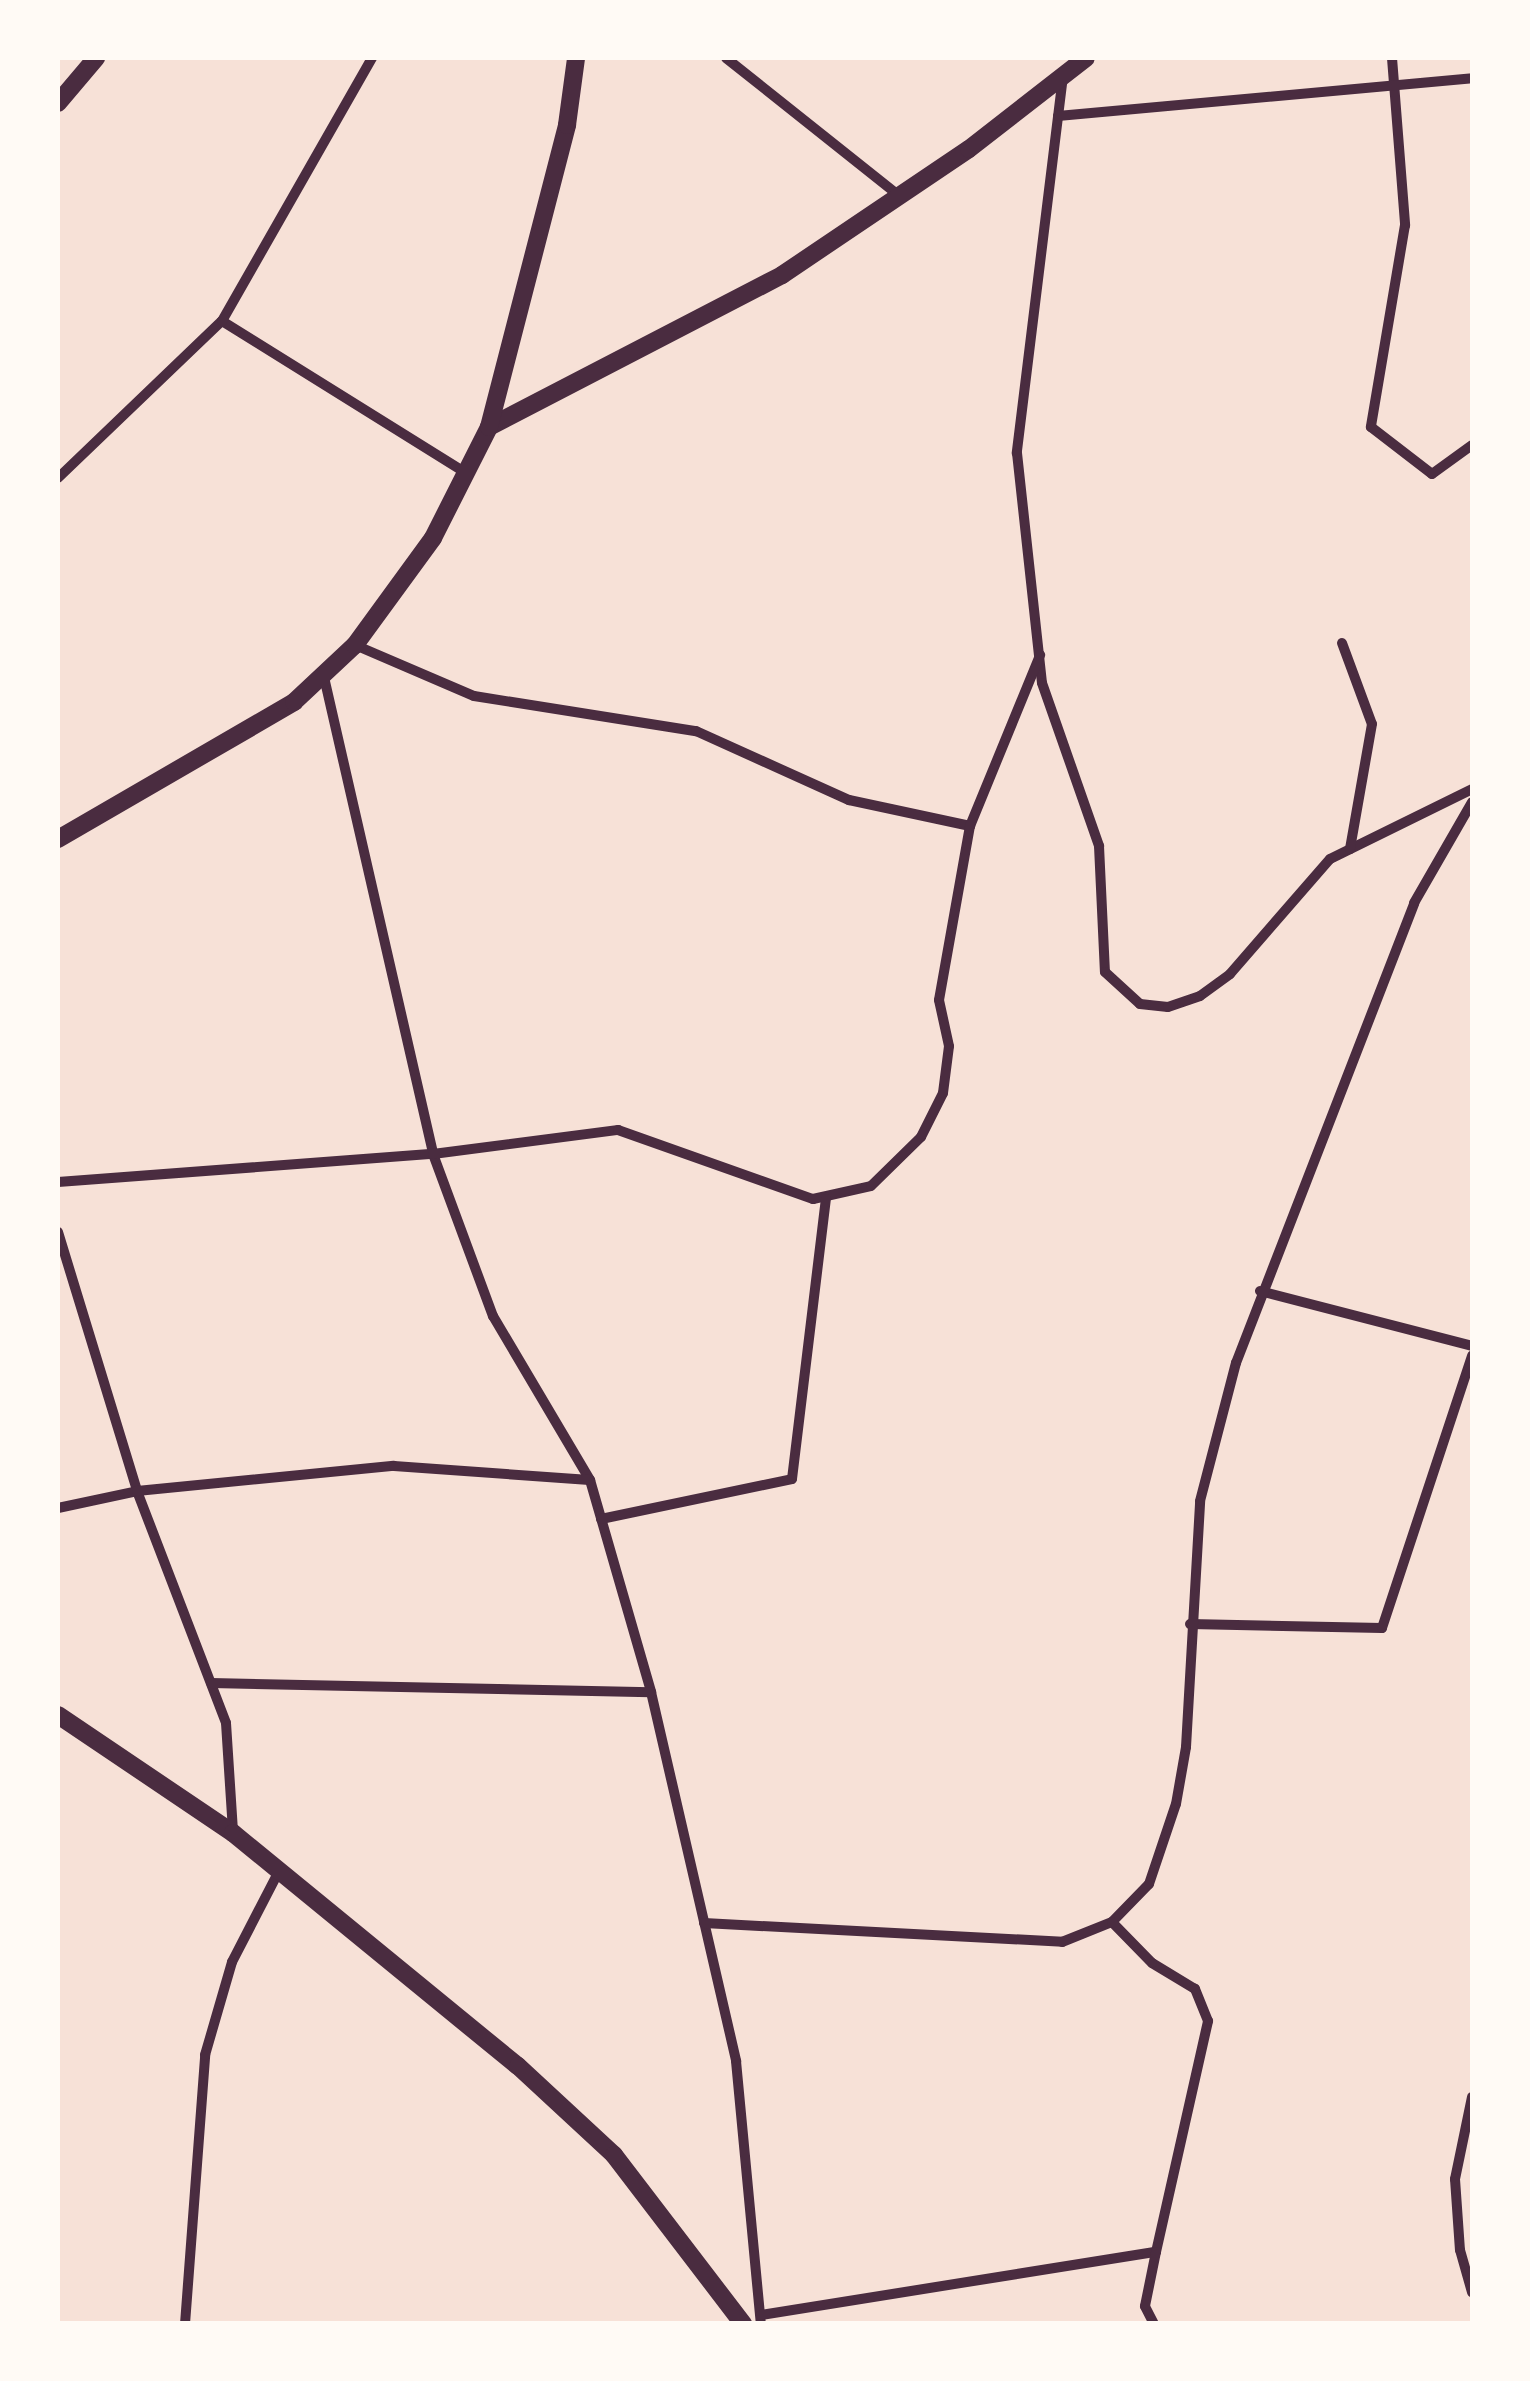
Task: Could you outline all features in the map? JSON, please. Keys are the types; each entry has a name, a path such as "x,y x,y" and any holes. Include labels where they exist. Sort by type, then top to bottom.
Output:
{"street":[{"path":"58,103 96,58"},
{"path":"58,478 222,321 372,58"},
{"path":"58,839 225,747 324,676 355,644 433,538 489,426 568,125 576,58"},
{"path":"726,58 901,198"},
{"path":"489,426 684,330 901,198 1086,58"},
{"path":"1392,58 1405,225 1371,427 1432,474 1472,444"},
{"path":"1063,75 1018,453 1042,683 1099,846 1101,956 1127,998 1168,1007 1216,986 1330,858 1472,789"},
{"path":"1058,116 1472,78"},
{"path":"222,321 466,473"},
{"path":"1342,642 1372,724 1350,848"},
{"path":"355,644 474,696 696,731 848,800 970,826"},
{"path":"58,1182 433,1154 618,1130 826,1198 852,1194 890,1172 934,1116 948,1058 940,1000 970,826 1040,656"},
{"path":"324,676 433,1154 493,1316 590,1480 651,1692 736,2062 755,2321"},
{"path":"704,1923 1034,1944 1088,1935 1112,1922 1149,1884 1176,1804 1190,1702 1190,1624 1200,1500 1260,1291 1414,903 1472,802"},
{"path":"602,1519 792,1479 826,1198"},
{"path":"58,1232 137,1491 226,1723 233,1834"},
{"path":"1260,1291 1472,1346"},
{"path":"1190,1624 1382,1628 1470,1377 1472,1356"},
{"path":"58,1508 137,1491 394,1466 590,1480"},
{"path":"212,1683 651,1692"},
{"path":"58,1715 233,1834 420,1981 614,2154 755,2321"},
{"path":"186,2324 205,2055 232,1962 280,1869"},
{"path":"1112,1922 1152,1963 1194,1989 1208,2021 1145,2306 1154,2324"},
{"path":"1472,2098 1455,2179 1460,2250 1472,2292"},
{"path":"755,2321 1156,2252"}]}
